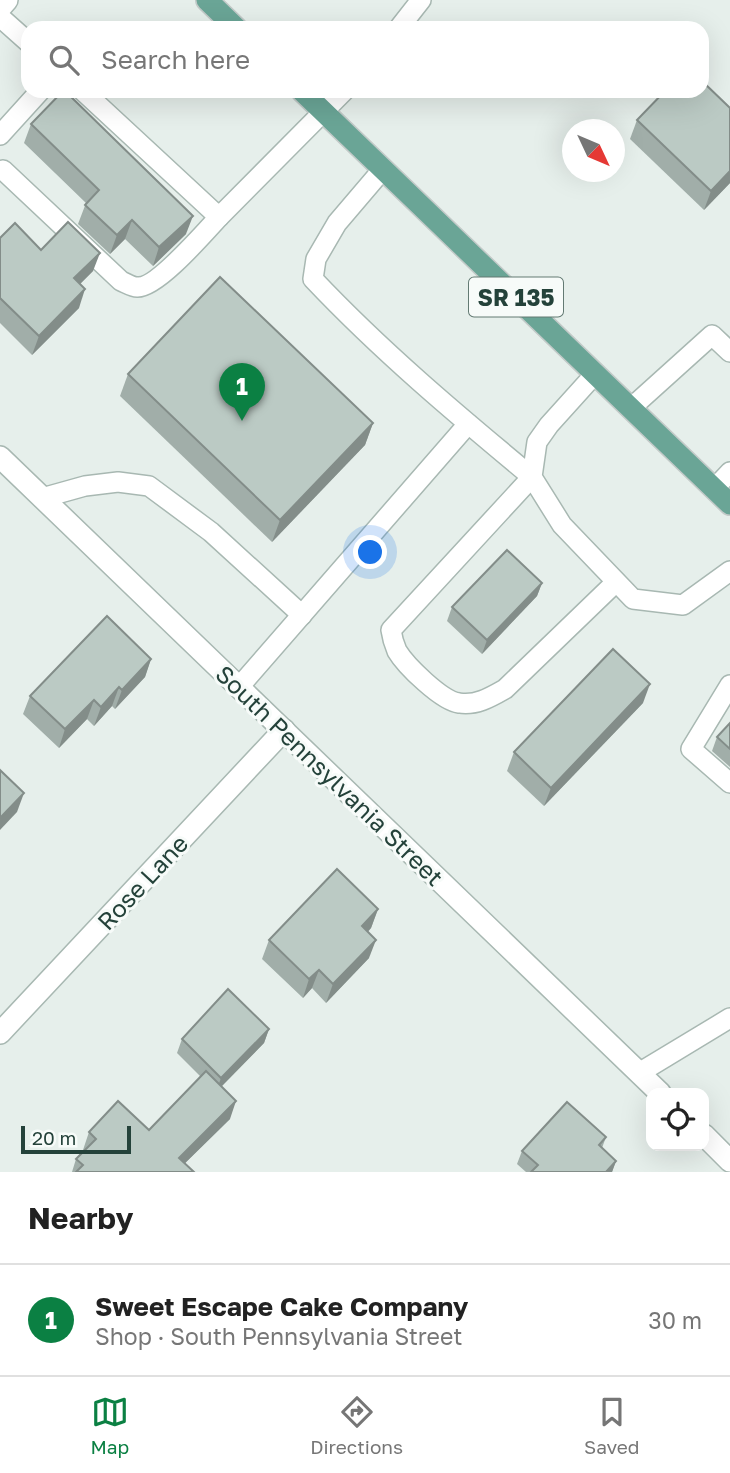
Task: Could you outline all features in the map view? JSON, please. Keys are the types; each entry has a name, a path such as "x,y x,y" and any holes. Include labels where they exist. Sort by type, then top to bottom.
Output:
{"main road":[{"path":"207,0 229,21"},
{"name":"SR 135","path":"309,98 730,504"}],"street":[{"path":"0,8 7,0"},
{"name":"South Pennsylvania Street","path":"0,457 655,1088"},
{"name":"Rose Lane","path":"0,1033 284,730"},
{"path":"709,1140 730,1161"}],"lane":[{"path":"404,21 421,0"},
{"path":"0,17 21,35"},
{"path":"0,135 34,98"},
{"path":"91,98 219,217"},
{"path":"1,170 121,281 138,288 149,284 176,263 337,98"},
{"path":"383,169 337,223 316,259 313,279 350,319 532,477 562,525 633,599 683,605 730,571"},
{"path":"631,408 712,335 730,352"},
{"path":"595,373 537,442 532,477 390,630 398,653 431,687 456,704 471,704 488,699 505,689 616,582"},
{"path":"239,687 468,424"},
{"path":"714,489 730,472"},
{"path":"42,498 85,486 118,482 149,486 211,532 302,615"},
{"path":"730,685 691,750 730,783"},
{"path":"639,1073 730,1018"}],"building":[{"path":"709,88 730,108 730,171 711,191 637,120 658,98 709,98"},
{"path":"56,98 72,98 193,216 159,247 132,220 117,235 85,205 99,190 31,124"},
{"path":"68,222 100,253 74,278 85,289 39,336 0,298 0,238 15,223 41,250"},
{"path":"220,277 373,423 280,520 128,374"},
{"path":"507,550 542,583 487,640 452,607"},
{"path":"107,616 151,659 122,690 119,687 101,707 94,700 65,729 30,696"},
{"path":"613,649 650,684 551,788 514,752"},
{"path":"730,723 730,749 717,737"},
{"path":"0,770 24,793 0,818"},
{"path":"337,869 378,909 362,926 376,940 333,984 319,970 309,979 269,940"},
{"path":"228,989 269,1029 221,1078 182,1039"},
{"path":"206,1071 236,1101 179,1158 194,1172 76,1172 83,1165 76,1159 96,1139 89,1132 118,1101 149,1130"},
{"path":"567,1102 606,1137 599,1145 616,1161 606,1172 531,1172 538,1165 522,1151"}],"place":[{"name":"Sweet Escape Cake Company","path":"242,421"}]}
